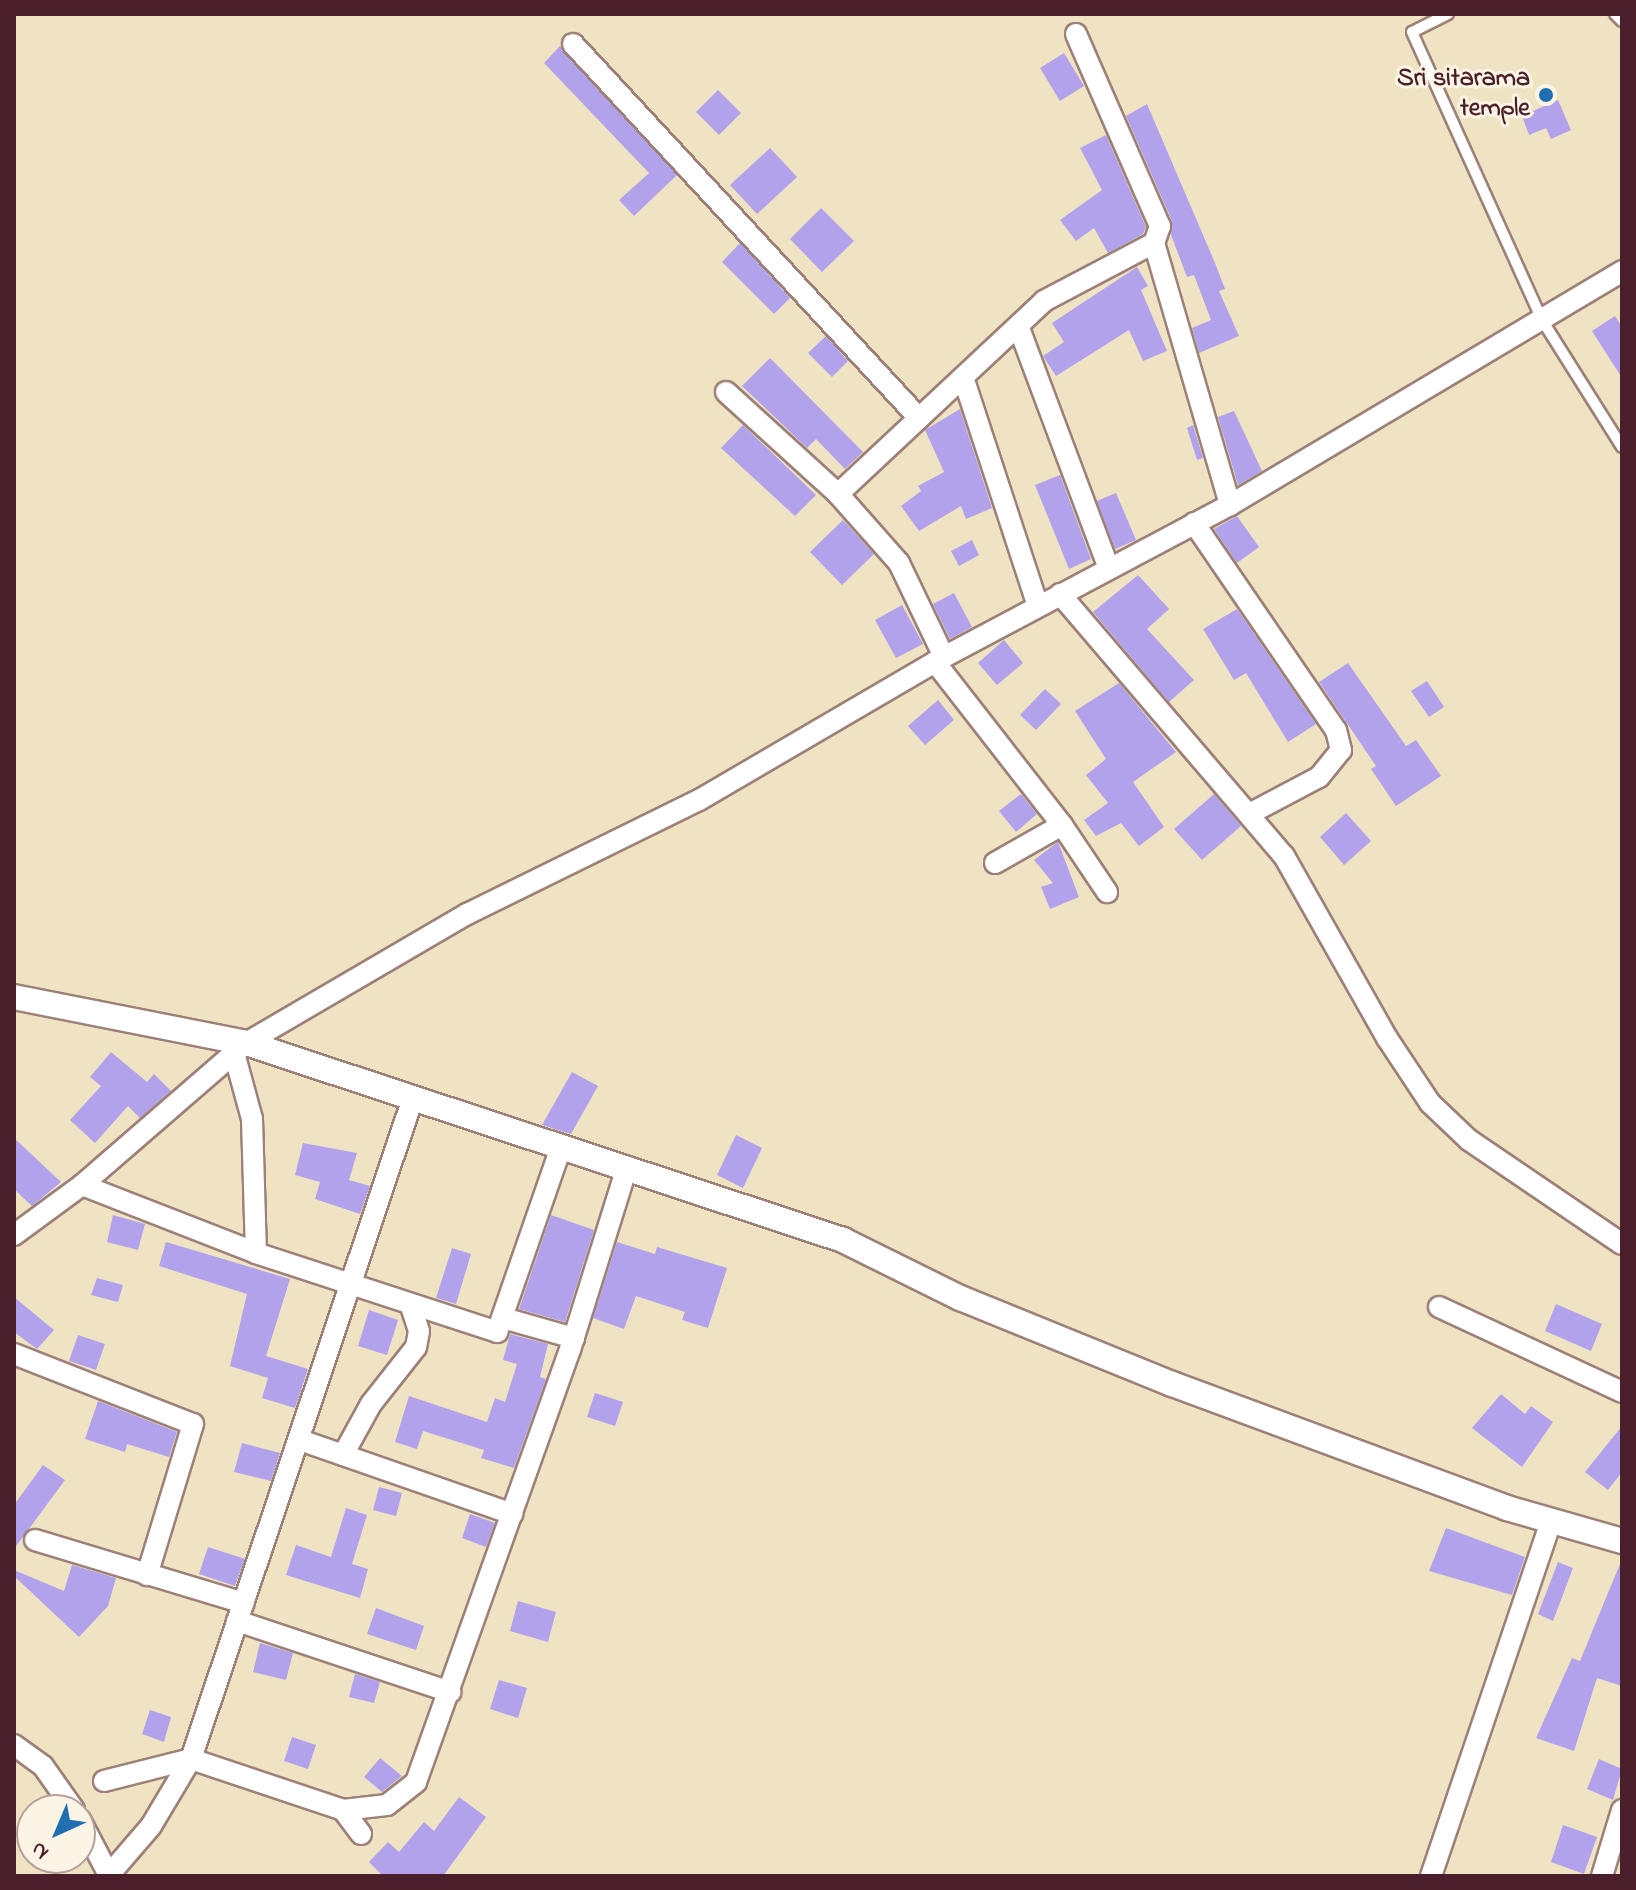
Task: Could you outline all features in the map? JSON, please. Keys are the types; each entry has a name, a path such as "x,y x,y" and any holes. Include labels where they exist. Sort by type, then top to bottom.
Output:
{"street":[{"path":"1076,34 1160,226 1154,243 1230,505"},
{"path":"573,44 919,418"},
{"path":"838,494 964,380 1044,301 1154,243"},
{"path":"15,1232 82,1185 240,1048 467,914 699,800 940,660 1230,505 1622,271"},
{"path":"1019,328 1109,569"},
{"path":"964,380 1038,606"},
{"path":"726,392 838,494 899,563 940,660 1062,825 1107,892"},
{"path":"1194,523 1336,730 1341,750 1319,777 1249,814"},
{"path":"1060,594 1284,856 1387,1038 1430,1103 1469,1140 1622,1244"},
{"path":"995,863 1062,825"},
{"path":"14,997 240,1048 413,1098 560,1150 627,1167 843,1240 1010,1320 1551,1521 1622,1541"},
{"path":"240,1048 252,1119 256,1253"},
{"path":"96,1851 109,1876 151,1826 191,1759 413,1098"},
{"path":"82,1185 256,1253 497,1332 560,1150"},
{"path":"104,1781 191,1759 343,1810 387,1805 416,1782 574,1338 627,1167"},
{"path":"343,1455 371,1404 416,1347 419,1331 411,1306"},
{"path":"1439,1307 1622,1392"},
{"path":"503,1318 574,1338"},
{"path":"14,1354 193,1424 147,1575"},
{"path":"300,1440 512,1514"},
{"path":"1431,1876 1551,1521"},
{"path":"35,1540 147,1575 450,1692"},
{"path":"14,1745 43,1766 63,1794"},
{"path":"343,1810 361,1834"},
{"path":"1602,1876 1622,1810"}],"lane":[{"path":"1448,14 1412,32 1542,320 1622,447"},
{"path":"1615,14 1622,21"}],"building":[{"path":"560,46 677,175 634,216 619,200 649,173 544,63"},
{"path":"1064,53 1084,86 1060,101 1040,68"},
{"path":"718,90 741,113 719,135 696,112"},
{"path":"1558,100 1571,130 1551,139 1546,128 1529,135 1522,116"},
{"path":"1147,104 1215,263 1225,289 1219,291 1239,336 1199,353 1192,328 1211,320 1194,275 1187,277 1171,235 1172,221 1126,116"},
{"path":"1106,135 1146,227 1143,234 1108,253 1094,228 1076,241 1060,220 1102,190 1080,148"},
{"path":"770,148 797,177 757,214 730,185"},
{"path":"821,208 854,241 822,272 790,239"},
{"path":"740,243 790,298 774,314 722,262"},
{"path":"1137,267 1148,286 1141,290 1167,351 1143,361 1129,330 1056,376 1043,356 1064,342 1052,323"},
{"path":"1615,316 1622,327 1622,378 1592,331"},
{"path":"826,336 848,361 832,377 808,353"},
{"path":"770,358 863,452 845,469 816,439 807,448 742,386"},
{"path":"960,409 992,508 966,519 961,506 919,531 901,506 921,491 918,486 944,472 925,430"},
{"path":"1234,411 1262,471 1238,485 1218,417"},
{"path":"743,425 816,495 795,516 721,448"},
{"path":"1193,425 1203,458 1197,460 1187,428"},
{"path":"1060,475 1091,559 1069,569 1035,485"},
{"path":"1116,493 1136,540 1115,549 1097,501"},
{"path":"1237,516 1259,547 1237,563 1214,529"},
{"path":"843,520 874,554 842,585 810,552"},
{"path":"972,540 979,555 959,566 951,551"},
{"path":"1138,575 1169,609 1147,629 1194,680 1169,702 1093,612"},
{"path":"954,593 972,627 950,639 933,604"},
{"path":"902,605 923,644 896,658 875,620"},
{"path":"1237,609 1316,724 1288,742 1246,673 1234,680 1203,629"},
{"path":"1004,640 1023,663 997,685 978,663"},
{"path":"1348,663 1406,746 1416,740 1441,776 1396,806 1371,769 1376,766 1319,682"},
{"path":"1427,681 1444,707 1429,717 1411,691"},
{"path":"1119,683 1176,752 1133,782 1164,827 1139,846 1121,823 1096,836 1084,820 1108,803 1086,775 1106,759 1075,711"},
{"path":"1045,689 1061,704 1036,730 1020,715"},
{"path":"938,700 954,720 925,745 908,726"},
{"path":"1021,794 1037,814 1016,832 999,811"},
{"path":"1214,794 1241,826 1202,860 1174,829"},
{"path":"1346,813 1371,841 1344,865 1320,837"},
{"path":"1058,842 1079,897 1050,909 1041,887 1053,883 1034,860"},
{"path":"111,1052 147,1082 154,1074 171,1091 140,1118 128,1106 95,1143 70,1120 101,1086 90,1077"},
{"path":"572,1072 598,1086 571,1134 542,1125"},
{"path":"736,1135 762,1148 743,1188 717,1175"},
{"path":"14,1138 61,1182 32,1206 14,1189"},
{"path":"303,1143 357,1153 349,1180 370,1186 360,1214 315,1199 320,1182 295,1175"},
{"path":"113,1215 145,1224 138,1250 107,1242"},
{"path":"551,1215 594,1230 565,1322 519,1309"},
{"path":"166,1242 290,1279 266,1356 308,1369 295,1408 262,1398 268,1378 230,1366 247,1294 159,1266"},
{"path":"617,1242 655,1254 657,1247 727,1268 708,1328 682,1320 685,1312 636,1296 624,1329 593,1318"},
{"path":"452,1248 471,1254 456,1304 436,1298"},
{"path":"97,1278 123,1285 118,1302 91,1295"},
{"path":"14,1297 54,1330 37,1349 14,1332"},
{"path":"1556,1304 1602,1324 1591,1351 1545,1331"},
{"path":"369,1310 398,1320 387,1355 358,1346"},
{"path":"510,1334 548,1344 540,1377 546,1379 514,1468 481,1458 484,1450 423,1431 417,1449 395,1442 409,1396 487,1422 495,1398 505,1402 517,1364 503,1360"},
{"path":"78,1335 105,1344 96,1370 69,1361"},
{"path":"595,1393 623,1402 615,1426 587,1417"},
{"path":"1501,1394 1525,1414 1531,1406 1553,1422 1522,1467 1472,1428"},
{"path":"98,1401 177,1432 169,1457 127,1444 125,1452 85,1439"},
{"path":"1622,1426 1622,1472 1608,1490 1585,1472"},
{"path":"242,1443 280,1453 271,1481 234,1472"},
{"path":"43,1465 65,1480 14,1549 14,1505"},
{"path":"379,1487 402,1493 396,1516 373,1510"},
{"path":"346,1508 367,1515 352,1564 368,1569 360,1598 286,1575 296,1545 331,1557"},
{"path":"470,1514 495,1523 486,1547 462,1538"},
{"path":"1446,1528 1525,1557 1512,1595 1429,1571"},
{"path":"208,1547 245,1559 235,1586 199,1574"},
{"path":"1622,1559 1622,1686 1597,1678 1574,1751 1536,1738 1572,1658 1580,1661"},
{"path":"1558,1562 1573,1568 1553,1621 1538,1614"},
{"path":"72,1565 116,1578 108,1606 79,1637 14,1576 14,1570 64,1591"},
{"path":"518,1601 556,1612 548,1642 510,1631"},
{"path":"376,1608 424,1626 416,1650 367,1634"},
{"path":"260,1643 293,1653 286,1680 253,1672"},
{"path":"355,1674 380,1682 374,1703 349,1697"},
{"path":"499,1680 527,1688 518,1718 490,1709"},
{"path":"150,1710 171,1717 164,1742 142,1734"},
{"path":"292,1737 316,1745 308,1769 284,1761"},
{"path":"380,1758 402,1776 382,1792 364,1777"},
{"path":"1599,1759 1622,1769 1613,1800 1587,1789"},
{"path":"459,1797 486,1817 443,1876 383,1876 369,1862 388,1842 399,1852 424,1822 434,1831"},
{"path":"1563,1825 1597,1837 1584,1874 1551,1862"}],"place":[{"name":"Sri sitarama temple","path":"1546,95"}]}
